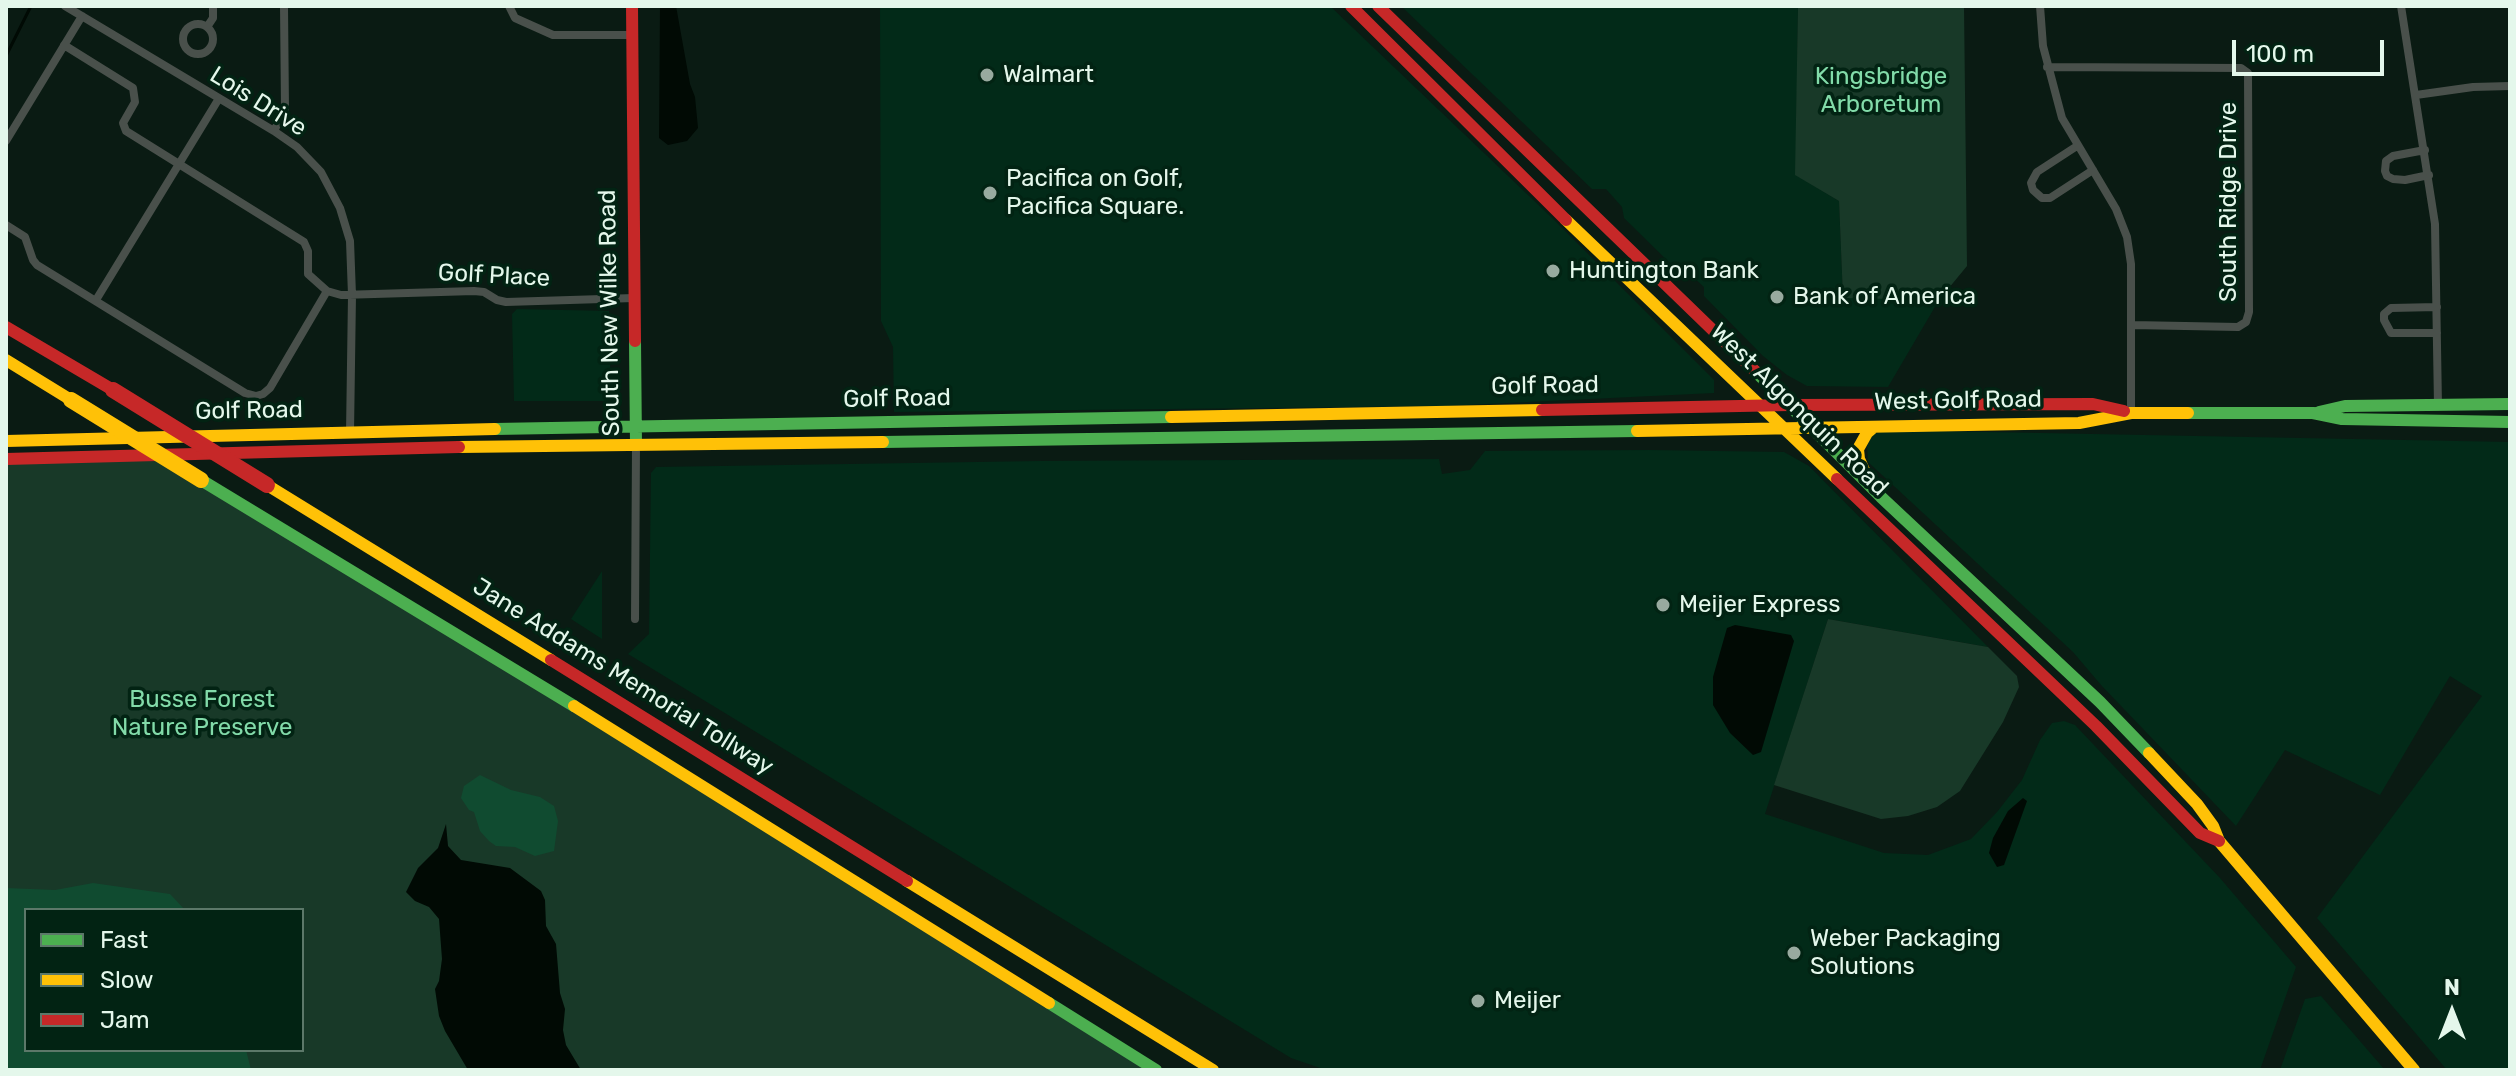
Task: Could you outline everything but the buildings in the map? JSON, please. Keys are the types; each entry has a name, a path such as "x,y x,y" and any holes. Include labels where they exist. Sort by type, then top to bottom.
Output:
{"main road":[{"name":"South New Wilke Road","path":"632,6 636,445"},
{"name":"West Algonquin Road","path":"1351,6 1567,221 2096,726 2200,833 2219,841"},
{"name":"West Algonquin Road","path":"1378,6 1544,164 1873,489 2100,702 2197,804 2213,826 2219,841 2414,1070"},
{"name":"Jane Addams Memorial Tollway","path":"6,327 113,390 1213,1070"},
{"name":"Jane Addams Memorial Tollway","path":"6,360 606,725 1156,1070"},
{"name":"West Golf Road","path":"1789,405 2093,404 2131,413"},
{"name":"West Golf Road","path":"2438,412 2510,404"},
{"name":"Golf Road","path":"6,441 636,425 1789,405"},
{"name":"West Golf Road","path":"1785,427 2079,423 2131,413 2313,413 2345,406 2438,412 2510,422"},
{"name":"Golf Road","path":"6,459 636,445 1785,427"},
{"path":"1873,489 1859,459 1858,449 1874,427"}],"street":[{"name":"Lois Drive","path":"65,6 80,12 218,100 274,131 311,160 335,197 350,241 350,433"},
{"path":"207,27 213,18 213,6"},
{"path":"274,131 285,109 284,6"},
{"path":"509,6 515,18 553,35 632,35"},
{"path":"2040,6 2047,67 2062,118 2116,209 2127,237 2131,264 2131,413"},
{"path":"2401,6 2435,224 2438,412"},
{"path":"6,141 64,45 80,12"},
{"path":"6,225 25,237 37,265 245,393 256,396 270,388 327,291 308,274 308,251 304,242 124,127 123,123 135,102 135,94 129,83 64,45"},
{"name":"South Ridge Drive","path":"2047,67 2241,68 2248,73 2249,312 2246,322 2238,327 2132,325"},
{"path":"2416,95 2473,87 2510,86"},
{"path":"96,300 218,100"},
{"path":"2077,146 2037,172 2031,183 2033,190 2042,198 2050,198 2093,170"},
{"path":"2425,150 2393,156 2386,161 2385,171 2393,179 2429,175"},
{"name":"Golf Place","path":"327,291 352,295 474,291 506,302 634,298"},
{"path":"2437,307 2391,308 2384,314 2391,333 2437,333"},
{"name":"South New Wilke Road","path":"635,619 636,445"}],"shaded area":[{"path":"660,6 676,6 695,97 698,128 687,141 668,145 659,138"},
{"path":"880,6 1330,6 1550,216 1714,380 1714,393 1446,406 894,412 893,347 881,321"},
{"path":"1401,6 1798,6 1796,175 1839,201 1843,297 1939,300 1888,387 1807,386 1787,375 1763,356 1704,296 1704,287 1692,276 1682,275 1624,218 1622,207 1606,189 1592,189"},
{"path":"517,309 609,311 611,401 514,401 512,314"},
{"path":"1884,430 2510,442 2510,1070 2447,1070 2317,918 2482,696 2450,676 2380,795 2285,750 2236,826 2073,652 1868,462 1867,445 1873,434"},
{"path":"1485,451 1784,452 1809,466 1988,647 1828,619 1765,814 1884,853 1928,855 1971,839 1997,812 2022,780 2040,740 2052,723 2064,721 2075,725 2220,878 2296,967 2260,1070 1326,1070 1291,1058 628,654 649,634 651,473 656,467 1439,459 1442,474 1470,470"},
{"path":"602,571 602,639 571,619"},
{"path":"1735,625 1791,635 1794,641 1761,752 1753,755 1730,733 1713,705 1713,677 1727,628"},
{"path":"480,775 511,790 540,797 554,806 558,821 554,851 535,856 515,847 496,846 489,841 480,831 474,812 461,798 464,786"},
{"path":"2023,798 2027,801 2004,865 1997,867 1989,853 1993,838 2008,811"},
{"path":"446,824 448,846 461,860 510,868 541,891 545,900 546,926 556,944 560,993 565,1009 563,1030 566,1045 581,1070 468,1070 445,1031 435,989 442,959 439,919 429,907 415,901 406,892 418,868 438,848"},
{"path":"93,883 170,894 183,908 24,908 24,1052 246,1052 251,1070 6,1070 6,888 55,890"},
{"path":"2321,996 2385,1070 2280,1070 2305,999"}],"green space":[{"name":"Kingsbridge Arboretum","path":"1798,6 1964,6 1967,266 1939,300 1843,298 1839,201 1795,175"},
{"name":"Busse Forest Nature Preserve","path":"161,456 1156,1070 6,1070 6,459"},
{"path":"1828,619 1988,647 2017,676 2019,687 2003,722 1960,791 1937,807 1908,816 1881,819 1774,785"}],"waterway":[{"path":"6,56 31,6"}],"traffic: fast":[{"path":"635,341 636,445"},
{"path":"1755,371 1881,497 2100,702 2149,753"},
{"path":"2319,412 2345,406 2510,404"},
{"path":"2188,413 2313,413 2342,419 2510,422"},
{"path":"495,429 1171,417"},
{"path":"883,442 1637,431"},
{"path":"201,480 574,706"},
{"path":"1049,1003 1156,1070"}],"traffic: slow":[{"path":"1566,220 1837,479"},
{"path":"6,360 71,400"},
{"path":"71,400 201,480"},
{"path":"1171,417 1542,410"},
{"path":"1637,431 2079,423 2131,413 2188,413"},
{"path":"1867,477 1858,449 1874,427"},
{"path":"6,441 495,429"},
{"path":"459,447 883,442"},
{"path":"267,485 551,660"},
{"path":"574,706 1049,1003"},
{"path":"2149,753 2197,804 2213,826 2219,841 2414,1070"},
{"path":"907,881 1213,1070"}],"traffic: jam":[{"path":"632,6 635,341"},
{"path":"1351,6 1566,220"},
{"path":"1378,6 1755,371"},
{"path":"6,327 113,390"},
{"path":"113,390 267,485"},
{"path":"1542,410 2093,404 2124,411"},
{"path":"6,459 459,447"},
{"path":"1837,479 2096,726 2200,833 2219,841"},
{"path":"551,660 907,881"}],"place":[{"name":"Walmart","path":"987,75"},
{"name":"Pacifica on Golf, Pacifica Square.","path":"990,193"},
{"name":"Huntington Bank","path":"1553,271"},
{"name":"Bank of America","path":"1777,297"},
{"name":"Meijer Express","path":"1663,605"},
{"name":"Weber Packaging Solutions","path":"1794,953"},
{"name":"Meijer","path":"1478,1001"}]}
